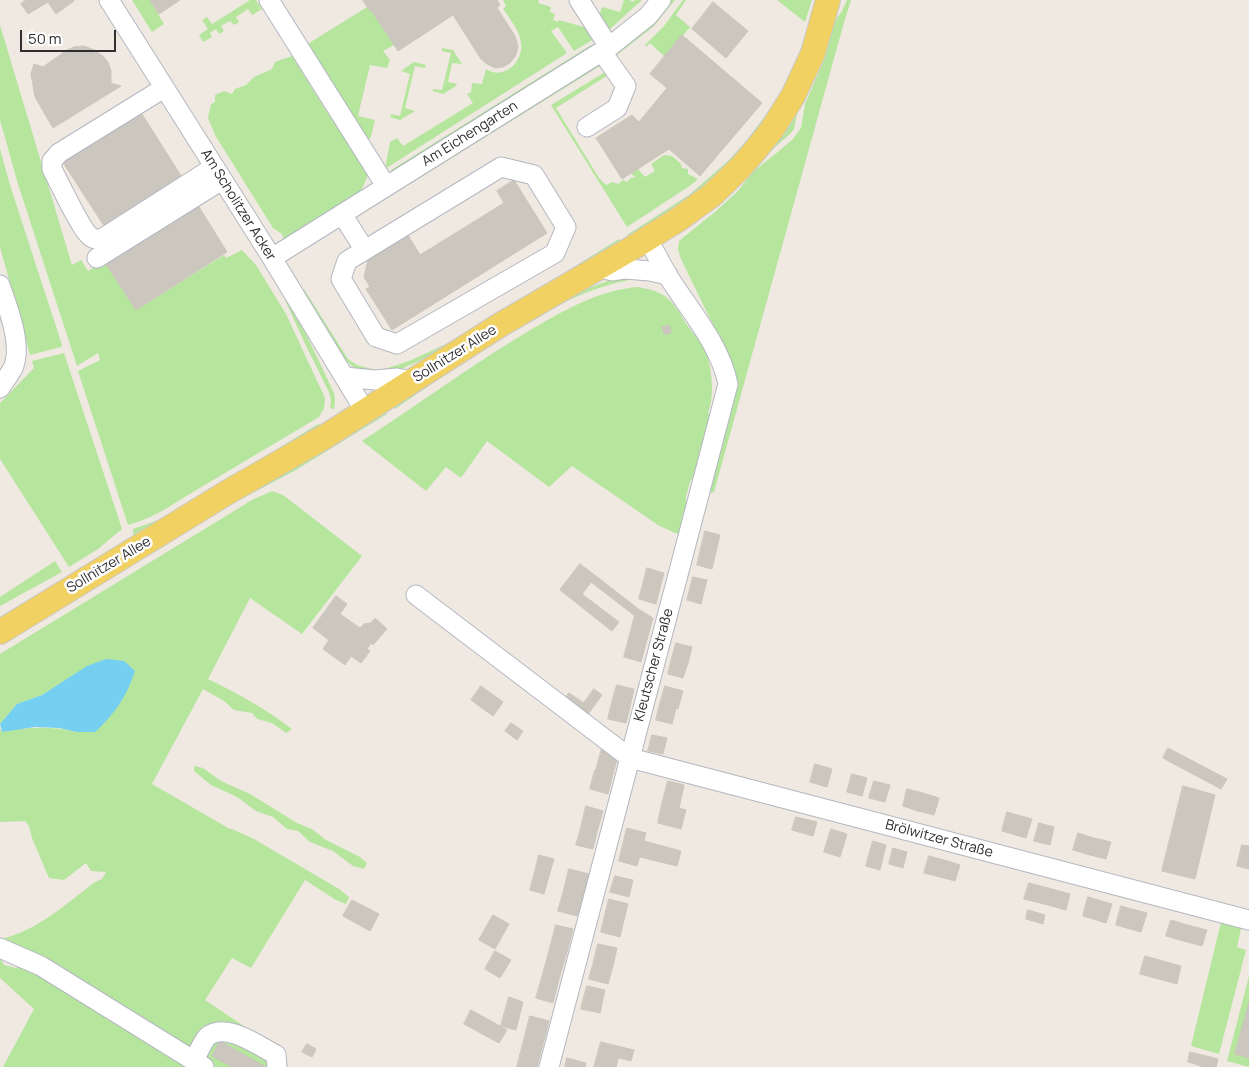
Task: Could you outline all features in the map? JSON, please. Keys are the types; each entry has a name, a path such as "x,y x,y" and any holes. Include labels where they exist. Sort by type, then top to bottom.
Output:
{"main road":[{"name":"Sollnitzer Allee","path":"0,632 365,411 500,325 647,239 712,195 740,168 771,131 793,96 804,76 813,53 828,0"}],"street":[{"name":"Am Scholitzer Acker","path":"109,0 272,258 365,411"},
{"path":"269,0 386,186"},
{"name":"Am Eichengarten","path":"272,258 605,50 648,16 662,0"},
{"path":"585,4 605,50 626,86 617,108 587,127"},
{"path":"164,88 59,153 52,161 52,169 80,222 90,237 96,239 103,238 218,173"},
{"path":"501,167 534,175 566,227 555,253 396,344 376,337 341,279 347,261 364,249 501,167"},
{"path":"97,258 218,173"},
{"path":"342,214 364,249"},
{"name":"Kleutscher Straße","path":"549,1067 728,384 725,369 711,342 647,239"},
{"path":"598,268 613,271 625,269 650,271 668,275"},
{"path":"0,285 17,348 12,369 0,388"},
{"path":"346,377 375,380 397,378 413,381"},
{"path":"416,595 630,758"},
{"name":"Brölwitzer Straße","path":"630,758 1249,920"},
{"path":"0,948 41,966 199,1064 208,1037 222,1031 237,1034 276,1055 277,1067"}],"green space":[{"path":"132,0 150,0 164,24 152,32"},
{"path":"250,0 256,0 262,9 252,15 248,9 236,17 239,22 234,25 230,21 221,26 224,31 219,34 216,29 210,33 212,37 203,42 199,35 208,29 202,20 207,17 212,24"},
{"path":"503,0 539,0 538,3 551,7 550,12 555,14 553,20 587,28 594,39 574,51 558,27 551,31 567,53 385,169 390,142 397,138 403,146 473,103 467,94 471,92 472,83 482,84 486,69 499,73 511,68 516,63 521,50 521,43 519,34 503,9 506,6"},
{"path":"624,0 632,2 642,0 610,29 599,16 602,7 620,12"},
{"path":"670,0 675,0 654,26 617,55 618,49 657,16"},
{"path":"683,0 686,0 676,15 690,27 665,57 650,43 646,47 645,45 664,26"},
{"path":"777,0 812,0 805,22"},
{"path":"847,0 851,0 714,492 711,493 706,488 736,392 736,381 731,362 681,259 678,250 679,241 737,192 754,171 793,139 801,128 805,104 821,67 834,22"},
{"path":"367,7 371,10 394,45 383,51 390,60 387,68 370,65 358,116 375,120 371,137 368,141 306,45"},
{"path":"0,25 72,265 81,260 88,271 104,261 136,310 224,255 226,258 242,250 256,265 286,314 325,398 324,408 319,417 163,510 128,525 78,371 100,360 98,353 77,366 18,184 0,120"},
{"path":"804,43 802,62 750,143 702,191 629,239 627,235 689,195 728,161 747,140 776,101"},
{"path":"591,45 594,49 393,174 391,170"},
{"path":"442,48 453,50 462,64 452,63 448,82 457,84 443,94 433,91 433,89 442,90 451,53 442,51"},
{"path":"292,56 368,175 359,196 284,240 282,234 273,228 215,135 208,118 211,104 215,102 215,95 224,91 232,94 235,89 246,85 254,77 272,69 275,62"},
{"path":"414,62 426,65 425,68 415,66 405,108 415,111 400,120 390,117 391,114 400,116 410,74 401,71"},
{"path":"594,64 600,66 360,215 361,210"},
{"path":"607,71 608,75 556,108 599,178 606,185 612,182 618,184 623,180 627,182 631,178 636,177 631,174 638,169 645,177 655,171 651,164 664,155 672,156 681,164 682,168 688,169 688,174 698,179 627,227 551,105"},
{"path":"798,109 794,129 791,133 755,165"},
{"path":"0,149 62,345 61,347 30,355 0,247"},
{"path":"619,239 622,243 452,346 399,370 378,371 409,361 459,338"},
{"path":"629,276 629,280 589,292 551,309 474,355 395,409 394,405 560,299 618,277"},
{"path":"638,287 660,293 673,304 703,347 709,364 712,390 708,412 712,421 708,436 701,446 700,461 686,496 686,507 682,516 686,523 682,534 675,533 658,525 572,466 549,487 487,441 461,478 446,467 426,491 362,441 489,356 557,315 583,302 610,292"},
{"path":"304,289 348,359 357,365 372,369 372,373 355,368 346,361 299,290"},
{"path":"289,298 334,393 334,410 330,407 329,392 285,300"},
{"path":"64,353 122,529 98,549 69,567 0,459 0,403 34,368 32,361"},
{"path":"384,411 387,414 296,470 228,506 148,555 145,552"},
{"path":"318,424 324,426 136,537 133,533 133,529 164,518"},
{"path":"272,491 283,495 362,556 302,634 250,598 208,679 251,702 292,729 286,733 272,723 257,719 252,713 234,710 224,701 203,689 152,784 230,829 254,839 339,889 349,897 346,904 336,900 305,880 251,968 232,958 205,1000 284,1053 286,1067 3,1067 34,1009 0,978 0,958 4,965 16,968 21,963 0,942 0,939 26,930 51,916 95,882 102,879 106,872 91,871 86,863 64,880 49,878 32,838 29,826 25,821 0,822 0,729 2,732 40,728 77,732 106,659 88,666 42,695 17,704 0,724 0,654 252,500"},
{"path":"55,561 62,572 0,606 0,597"},
{"path":"194,766 203,768 221,781 250,794 297,823 312,829 326,840 360,857 367,863 364,869 353,866 333,851 310,842 298,831 287,829 273,817 256,811 237,797 211,785 194,771"},
{"path":"1222,918 1242,924 1237,947 1246,950 1219,1054 1191,1046"},
{"path":"1249,976 1249,1067 1227,1061"}],"water":[{"path":"106,659 124,661 135,671 128,689 119,704 95,732 35,727 2,732 0,724 17,704 42,695 87,666"}],"building":[{"path":"26,0 74,1 56,14 48,2 28,14 21,4"},
{"path":"150,0 180,0 159,14"},
{"path":"363,0 497,0 500,5 497,8 515,36 518,46 516,55 510,63 503,67 495,68 487,64 481,59 453,15 398,51"},
{"path":"713,2 748,31 726,58 692,29"},
{"path":"682,35 762,103 700,176 669,149 622,179 596,138 632,115 639,122 667,88 650,74"},
{"path":"84,46 103,56 108,62 111,71 111,83 121,86 53,128 35,97 31,74 34,64 43,67 67,50"},
{"path":"140,111 185,182 108,232 62,161"},
{"path":"514,180 547,233 392,330 366,289 370,287 364,277 368,260 408,235 420,255 504,203 497,191"},
{"path":"196,202 227,252 136,310 104,261"},
{"path":"670,326 671,333 664,334 662,327"},
{"path":"705,531 720,535 716,552 701,548"},
{"path":"701,548 716,552 712,569 697,565"},
{"path":"580,564 596,576 582,594 619,622 612,631 560,590"},
{"path":"647,568 664,573 660,588 643,584"},
{"path":"596,576 637,608 635,616 591,582"},
{"path":"693,577 707,580 701,604 687,600"},
{"path":"643,584 660,588 656,604 639,599"},
{"path":"336,596 347,604 340,614 360,628 364,624 371,623 375,618 387,629 373,645 371,643 367,649 370,651 361,663 351,656 345,665 323,649 329,640 313,628"},
{"path":"637,608 653,618 645,647 628,642"},
{"path":"628,642 645,647 641,662 624,657"},
{"path":"676,643 692,647 688,663 672,658"},
{"path":"672,658 688,663 683,678 668,674"},
{"path":"617,685 634,689 630,707 612,702"},
{"path":"481,686 503,702 493,716 471,700"},
{"path":"665,686 683,691 678,709 660,704"},
{"path":"594,689 602,695 586,717 578,711"},
{"path":"569,693 584,703 578,711 563,701"},
{"path":"612,702 630,707 626,723 608,719"},
{"path":"660,704 676,708 672,724 656,720"},
{"path":"511,723 523,731 517,740 505,731"},
{"path":"652,735 667,738 663,754 648,751"},
{"path":"602,748 617,760 613,774 596,770"},
{"path":"1168,748 1227,779 1221,789 1163,758"},
{"path":"815,764 832,769 827,787 810,782"},
{"path":"595,770 613,774 608,794 590,789"},
{"path":"852,774 867,778 862,796 847,792"},
{"path":"668,781 684,785 679,808 662,804"},
{"path":"874,781 890,785 885,802 869,798"},
{"path":"1183,786 1215,795 1195,879 1162,871"},
{"path":"907,789 923,793 918,811 903,806"},
{"path":"923,793 939,798 934,815 918,811"},
{"path":"662,804 686,810 681,829 658,823"},
{"path":"586,806 603,811 597,832 581,828"},
{"path":"1007,812 1032,819 1026,838 1002,831"},
{"path":"796,817 817,822 813,836 792,830"},
{"path":"1039,823 1054,827 1050,845 1034,841"},
{"path":"581,828 597,832 593,849 576,845"},
{"path":"627,828 646,833 637,866 619,861"},
{"path":"831,829 847,834 840,857 824,852"},
{"path":"1078,833 1094,838 1090,855 1073,850"},
{"path":"1094,838 1111,842 1106,859 1090,855"},
{"path":"644,841 681,851 677,866 640,857"},
{"path":"873,841 886,845 880,870 866,866"},
{"path":"1242,845 1249,846 1249,869 1237,866"},
{"path":"893,848 907,852 903,868 889,864"},
{"path":"539,855 554,859 549,876 535,872"},
{"path":"929,856 944,860 940,877 924,873"},
{"path":"944,860 960,865 955,881 940,877"},
{"path":"569,869 589,874 583,895 564,890"},
{"path":"535,872 549,876 544,894 530,890"},
{"path":"615,876 633,880 629,897 610,892"},
{"path":"1029,883 1052,889 1048,905 1024,899"},
{"path":"1052,889 1070,894 1066,910 1048,905"},
{"path":"564,890 583,895 577,916 558,911"},
{"path":"1088,897 1112,904 1106,923 1083,916"},
{"path":"609,899 628,904 624,920 605,915"},
{"path":"352,900 379,914 370,931 343,916"},
{"path":"1121,906 1147,913 1141,932 1116,925"},
{"path":"1028,910 1045,915 1043,924 1026,919"},
{"path":"493,915 509,924 495,949 479,940"},
{"path":"605,915 624,920 620,937 601,932"},
{"path":"1171,920 1191,926 1187,942 1166,936"},
{"path":"556,925 573,929 567,952 550,948"},
{"path":"1191,926 1207,930 1202,946 1187,942"},
{"path":"598,944 617,948 613,966 594,961"},
{"path":"550,948 567,952 559,979 543,974"},
{"path":"495,951 511,960 500,978 485,969"},
{"path":"1145,956 1181,966 1177,984 1140,974"},
{"path":"594,961 613,966 608,984 589,979"},
{"path":"543,974 559,979 553,1003 536,998"},
{"path":"587,986 605,990 600,1013 581,1009"},
{"path":"509,997 523,1002 516,1030 501,1026"},
{"path":"1249,1003 1249,1058 1235,1054"},
{"path":"471,1010 507,1030 499,1043 464,1024"},
{"path":"530,1016 549,1021 543,1044 524,1040"},
{"path":"524,1040 543,1044 537,1067 517,1067"},
{"path":"220,1041 266,1067 232,1067 212,1056"},
{"path":"601,1042 621,1047 616,1067 594,1067"},
{"path":"307,1044 316,1049 312,1057 302,1052"},
{"path":"621,1047 634,1050 631,1061 619,1058"},
{"path":"1190,1052 1218,1059 1216,1067 1204,1067 1188,1062"},
{"path":"567,1058 586,1063 585,1067 565,1067"}]}
